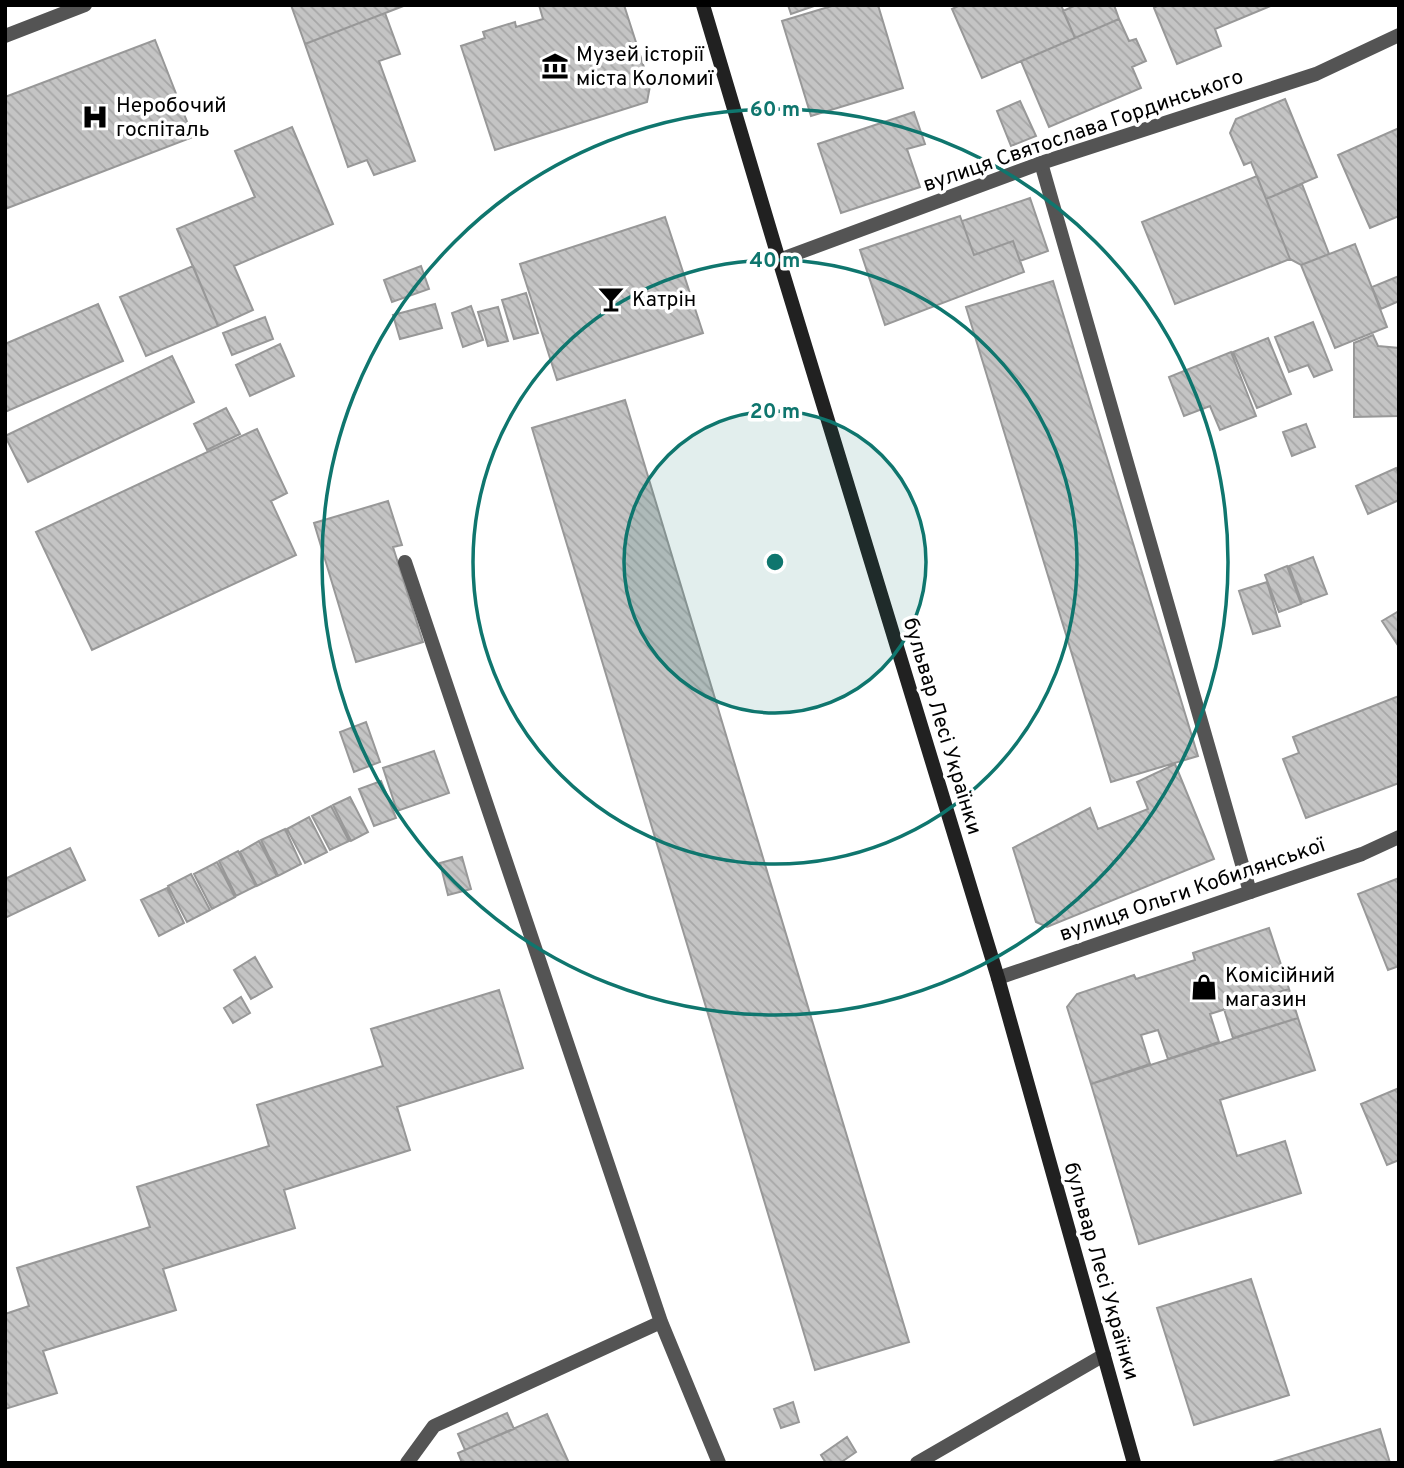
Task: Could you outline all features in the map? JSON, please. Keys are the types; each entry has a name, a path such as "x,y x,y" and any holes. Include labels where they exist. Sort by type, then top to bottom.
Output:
{"street":[{"path":"5,36 85,5"},
{"name":"бульвар Лесі Українки","path":"703,5 998,978 1133,1463"},
{"name":"вулиця Святослава Гординського","path":"779,260 1041,163 1317,74 1399,35"},
{"path":"1041,163 1250,891"},
{"path":"405,562 661,1322 719,1463"},
{"name":"вулиця Ольги Кобилянської","path":"998,978 1362,854 1399,837"},
{"path":"407,1463 434,1426 661,1322"},
{"path":"917,1463 1104,1355"}],"building":[{"path":"291,5 406,5 305,44"},
{"name":"Музей історії міста Коломиї","path":"539,5 624,5 650,86 647,102 495,150 461,46 485,38 483,32 515,22 516,27 543,19"},
{"path":"788,5 817,5 791,14"},
{"path":"835,5 878,5 903,88 811,116 782,21"},
{"path":"960,5 1061,5 1075,38 982,78 952,9"},
{"path":"1076,5 1114,5 1119,19 1075,38 1063,11"},
{"path":"1159,5 1273,5 1215,29 1221,46 1177,64 1154,8"},
{"path":"385,13 400,54 379,61 415,161 374,175 367,160 348,167 305,44"},
{"path":"1119,19 1129,41 1136,39 1146,61 1132,67 1141,88 1049,127 1021,61"},
{"name":"Неробочий госпіталь","path":"155,40 193,137 5,209 5,97"},
{"path":"1285,99 1317,177 1266,199 1251,162 1244,165 1230,133 1236,119"},
{"path":"1020,101 1036,136 1011,146 997,111"},
{"path":"914,112 925,144 907,149 920,187 841,213 818,144"},
{"path":"292,127 333,224 234,266 253,310 218,326 177,229 255,197 235,151"},
{"path":"1399,128 1399,216 1370,228 1338,155"},
{"path":"1257,176 1290,259 1175,304 1142,222"},
{"path":"1302,184 1329,254 1301,265 1290,259 1266,199"},
{"path":"1030,198 1048,251 1020,261 1013,241 974,255 962,221"},
{"path":"960,216 974,255 1013,241 1024,272 885,325 860,250"},
{"name":"Катрін","path":"665,217 703,333 557,380 520,264"},
{"path":"1355,244 1387,327 1335,348 1301,265"},
{"path":"193,266 218,326 146,356 120,297"},
{"path":"421,266 429,289 392,302 384,280"},
{"path":"1399,276 1399,301 1381,309 1372,287"},
{"path":"1053,281 1198,756 1111,782 966,307"},
{"path":"526,293 538,333 514,339 502,300"},
{"path":"98,304 123,361 5,412 5,344"},
{"path":"435,304 442,328 400,339 393,315"},
{"path":"471,306 483,340 463,347 452,313"},
{"path":"498,307 508,341 488,346 478,312"},
{"path":"265,317 273,339 232,355 223,333"},
{"path":"1313,322 1332,370 1314,377 1308,365 1289,372 1275,337"},
{"path":"1373,335 1378,346 1399,348 1399,416 1354,417 1354,343"},
{"path":"1268,338 1291,394 1257,408 1233,352"},
{"path":"280,344 294,376 250,396 236,365"},
{"path":"1231,352 1256,416 1220,430 1210,406 1184,416 1169,377"},
{"path":"172,356 194,402 28,482 5,436"},
{"path":"625,400 909,1342 815,1370 532,428"},
{"path":"226,408 240,434 207,450 194,424"},
{"path":"1306,424 1315,447 1292,456 1283,432"},
{"path":"257,429 287,493 271,501 296,555 92,650 36,532"},
{"path":"1396,468 1399,474 1399,500 1368,514 1356,486"},
{"path":"388,501 402,545 393,547 423,642 356,662 314,523"},
{"path":"1313,557 1327,594 1302,603 1289,566"},
{"path":"1287,566 1301,604 1279,612 1265,575"},
{"path":"1267,582 1280,626 1253,634 1239,591"},
{"path":"1399,611 1399,647 1382,621"},
{"path":"1399,696 1399,783 1306,818 1283,759 1299,753 1293,737"},
{"path":"366,722 380,762 354,772 340,732"},
{"path":"434,751 449,793 397,811 383,768"},
{"path":"1175,764 1214,859 1047,927 1036,922 1013,848 1090,808 1098,829 1148,809 1137,782"},
{"path":"381,781 396,818 374,826 359,789"},
{"path":"350,797 368,832 351,841 333,805"},
{"path":"331,806 349,841 330,850 312,816"},
{"path":"309,817 327,852 305,863 287,829"},
{"path":"285,829 301,864 278,876 261,840"},
{"path":"259,841 277,876 257,886 240,852"},
{"path":"70,848 85,880 5,918 5,879"},
{"path":"238,851 256,886 236,896 219,861"},
{"path":"462,857 471,889 448,895 440,863"},
{"path":"217,862 235,897 212,909 194,874"},
{"path":"191,874 210,910 187,922 168,886"},
{"path":"1399,878 1399,966 1388,970 1358,894"},
{"path":"167,888 184,923 159,936 141,900"},
{"path":"1269,928 1289,989 1210,1014 1219,1042 1168,1059 1158,1030 1141,1035 1150,1064 1091,1084 1067,1007 1077,994 1134,975 1136,979 1195,960 1193,953"},
{"path":"255,957 272,987 251,999 234,970"},
{"path":"1289,989 1298,1018 1233,1038 1224,1009"},
{"path":"499,990 523,1068 397,1107 410,1150 284,1190 295,1228 163,1269 176,1310 43,1351 57,1393 5,1409 5,1314 29,1306 17,1268 150,1227 137,1187 269,1146 257,1105 383,1066 371,1029"},
{"path":"241,997 250,1013 233,1023 224,1008"},
{"path":"1298,1018 1315,1070 1220,1100 1237,1156 1285,1141 1301,1193 1139,1244 1091,1084"},
{"path":"1399,1088 1399,1160 1387,1165 1361,1104"},
{"path":"1251,1279 1289,1395 1194,1425 1157,1308"},
{"path":"793,1402 799,1422 781,1428 774,1409"},
{"path":"507,1413 514,1429 465,1450 458,1434"},
{"path":"547,1414 569,1463 462,1463 458,1453"},
{"path":"1380,1429 1390,1463 1269,1463"},
{"path":"847,1437 856,1452 840,1463 826,1463 821,1455"}],"place":[{"name":"Музей історії міста Коломиї","path":"555,66"},
{"name":"Неробочий госпіталь","path":"95,117"},
{"name":"Катрін","path":"611,299"},
{"name":"Комісійний магазин","path":"1204,987"}]}
